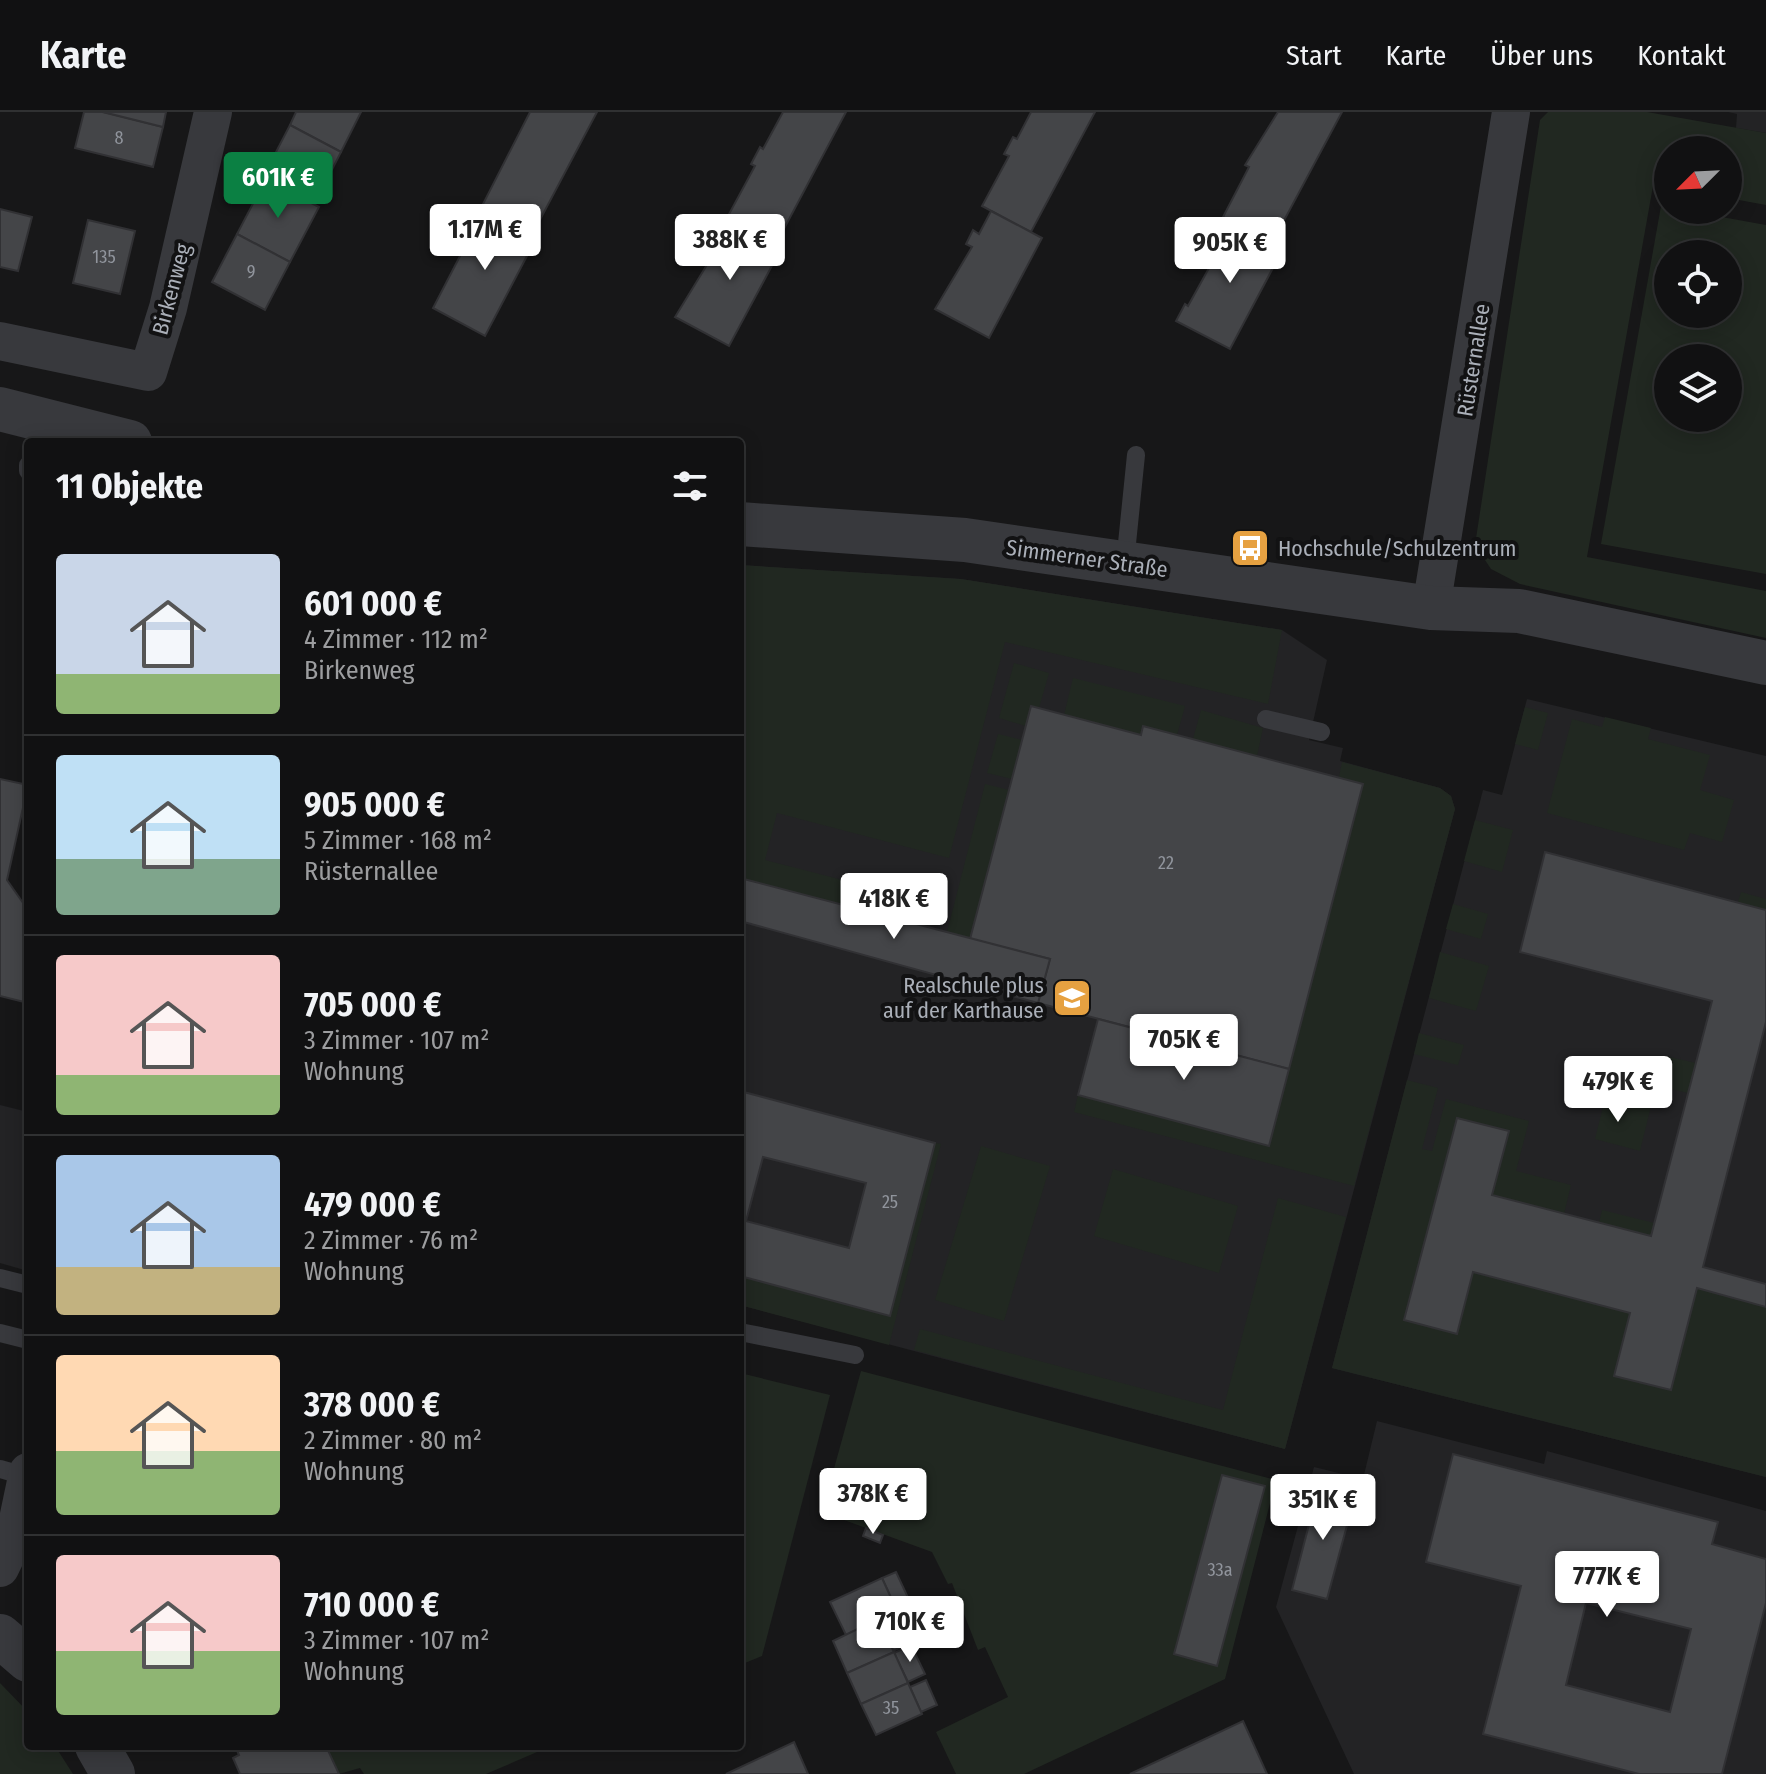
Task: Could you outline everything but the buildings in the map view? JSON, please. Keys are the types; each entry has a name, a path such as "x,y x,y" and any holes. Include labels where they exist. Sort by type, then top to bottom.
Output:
{"street":[{"name":"Birkenweg","path":"0,341 148,372 168,308 213,112"},
{"name":"Rüsternallee","path":"1431,608 1511,112"},
{"path":"23,423 107,438"},
{"name":"Simmerner Straße","path":"744,524 965,540 1431,608 1519,611 1556,616 1766,663"},
{"name":"Simmerner Straße","path":"1431,608 1507,635 1637,655 1766,681"},
{"path":"0,1568 14,1539 21,1474"},
{"path":"0,1636 24,1657"},
{"path":"99,1750 113,1774"}],"lane":[{"path":"1125,563 1136,455"},
{"path":"1266,719 1321,732"},
{"path":"0,1278 24,1284"},
{"path":"0,1333 24,1339"},
{"path":"744,1333 855,1355"}],"shaded area":[{"path":"1548,112 1647,112 1766,133 1766,205 1742,201 1742,136 1654,136 1654,186 1587,557 1766,591 1766,638 1520,584 1491,569 1475,545 1540,120"},
{"path":"1728,112 1766,112 1766,133 1736,128 1737,114"},
{"path":"1742,221 1766,225 1766,574 1601,544 1654,245 1654,328 1742,328 1742,240 1655,240 1658,224 1742,224"},
{"name":"Realschule plus auf der Karthause","path":"744,565 961,579 1282,630 1327,660 1309,740 1343,748 1340,761 1440,788 1451,796 1455,809 1285,1449 744,1306"},
{"path":"744,565 961,579 1282,630 1268,704 1005,642 949,858 777,813 765,860 897,894 891,917 744,879"},
{"path":"1014,663 1049,673 1039,708 1031,706 1026,726 999,718"},
{"path":"1073,678 1185,706 1177,735 1144,726 1141,735 1064,715"},
{"path":"1527,699 1766,756 1766,1477 1332,1368 1483,790 1502,795"},
{"path":"1525,707 1548,713 1538,750 1515,744"},
{"path":"1201,710 1263,728 1257,756 1193,739"},
{"path":"1605,717 1651,728 1648,739 1710,755 1700,790 1734,800 1722,842 1690,833 1684,850 1547,813 1572,719 1602,727"},
{"path":"998,734 1022,740 1012,779 987,773"},
{"path":"1342,762 1440,788 1451,796 1455,809 1354,1186 1074,1112 1078,1095 1269,1145 1363,784 1339,777"},
{"path":"985,784 1009,790 970,939 947,932"},
{"path":"1475,820 1513,830 1502,872 1464,861"},
{"path":"1741,892 1766,899 1766,910 1738,902"},
{"path":"1453,904 1488,914 1481,939 1446,929"},
{"path":"1440,952 1489,966 1476,1011 1429,998"},
{"path":"1419,1033 1464,1045 1458,1065 1414,1054"},
{"path":"1665,1056 1696,1063 1688,1093 1658,1086"},
{"path":"1407,1080 1438,1088 1422,1149 1432,1151 1446,1099 1529,1121 1516,1171 1571,1185 1564,1214 1492,1195 1509,1132 1457,1118 1405,1320 1457,1334 1473,1272 1630,1313 1615,1376 1670,1390 1697,1288 1766,1307 1766,1477 1332,1368"},
{"path":"1606,1095 1651,1106 1640,1151 1595,1139"},
{"path":"0,1105 24,1111 24,1270 0,1263"},
{"path":"935,1143 941,1144 889,1345 744,1306 744,1277 889,1315"},
{"path":"981,1146 1050,1166 1004,1321 935,1300"},
{"path":"1113,1169 1238,1206 1219,1273 1094,1236"},
{"path":"1278,1198 1346,1217 1285,1449 914,1350 920,1329 1223,1410"},
{"path":"1602,1210 1654,1223 1651,1236 1599,1223"},
{"path":"861,1371 1276,1480 1225,1679 1024,1774 956,1774 936,1732 1008,1697 985,1647 978,1650 952,1583 948,1584 932,1552 822,1512"},
{"path":"744,1374 830,1395 762,1656 744,1663"},
{"path":"1377,1421 1544,1464 1547,1451 1766,1511 1766,1774 1354,1774 1276,1607 1314,1467 1363,1479"},
{"path":"0,1683 24,1708 24,1750 58,1750 73,1774 0,1774"},
{"path":"328,1750 542,1750 486,1774 364,1774 360,1768 339,1774"}],"place":[{"name":"Hochschule/Schulzentrum","path":"1250,548"},
{"name":"Realschule plus auf der Karthause","path":"1072,998"}]}
